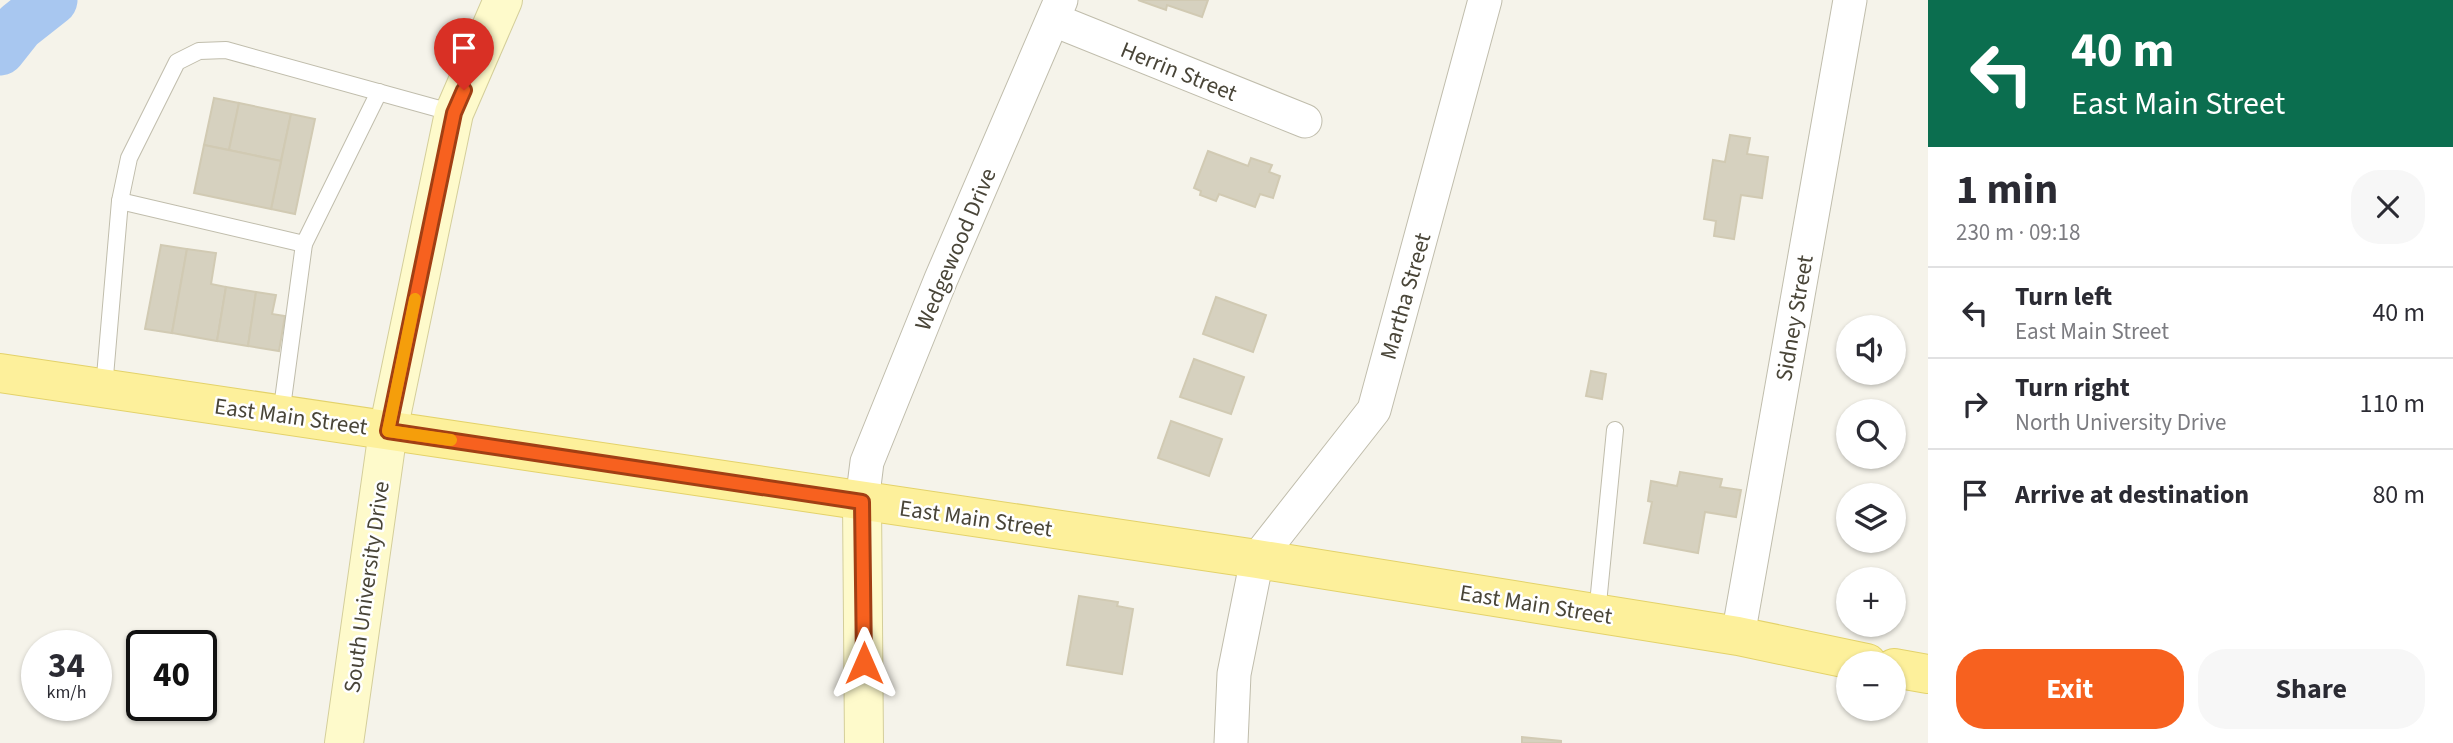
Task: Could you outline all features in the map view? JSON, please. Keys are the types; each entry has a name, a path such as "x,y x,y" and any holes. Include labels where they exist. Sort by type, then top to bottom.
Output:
{"main road":[{"name":"South University Drive","path":"344,743 388,431 454,113 503,0"},
{"name":"East Main Street","path":"0,373 1257,559 1738,636 1836,657"},
{"path":"862,502 864,743"},
{"path":"1906,670 1928,674"}],"street":[{"name":"Martha Street","path":"1257,559 1374,410 1485,0"},
{"name":"Sidney Street","path":"1738,636 1850,0"},
{"name":"Herrin Street","path":"1058,10 1305,121"},
{"name":"Wedgewood Drive","path":"862,502 867,462 941,279 1058,10"},
{"path":"1231,743 1234,674 1257,559"}],"lane":[{"path":"90,386 129,158 177,62 200,51 226,50 454,113"},
{"path":"281,415 304,244 379,92"},
{"path":"120,201 304,244"},
{"path":"1597,614 1615,430"}],"building":[{"path":"1138,0 1208,0 1202,17 1167,5 1166,10"},
{"path":"214,98 239,103 229,150 204,145"},
{"path":"239,103 291,114 281,161 229,150"},
{"path":"291,114 315,119 295,214 271,209"},
{"path":"1730,135 1750,138 1747,154 1768,157 1762,198 1741,195 1734,239 1714,236 1716,221 1704,219 1713,160 1725,162"},
{"path":"204,145 281,161 271,209 194,193"},
{"path":"1208,151 1248,166 1251,158 1272,165 1269,172 1280,176 1273,198 1260,194 1255,207 1219,194 1216,201 1200,195 1201,191 1194,188"},
{"path":"161,245 187,249 172,333 145,329"},
{"path":"187,249 216,253 211,284 226,287 217,341 172,333"},
{"path":"226,287 256,292 248,346 217,341"},
{"path":"256,292 276,295 272,314 285,316 279,351 248,346"},
{"path":"1216,297 1266,315 1253,352 1203,334"},
{"path":"1194,359 1244,377 1231,414 1180,397"},
{"path":"1591,371 1606,374 1602,399 1586,396"},
{"path":"1171,421 1222,439 1209,476 1158,458"},
{"path":"1680,472 1722,479 1720,487 1741,490 1736,517 1705,512 1698,553 1644,543 1652,502 1648,501 1651,481 1677,486"},
{"path":"1079,596 1118,602 1117,606 1133,609 1122,674 1067,665"},
{"path":"1522,737 1561,741 1561,743 1522,743"}],"waterway":[{"path":"0,50 19,26 52,0"}],"slow traffic":[{"path":"415,299 388,431 451,440"}],"route":[{"path":"464,90 454,113 388,431 862,502 864,663"}]}
